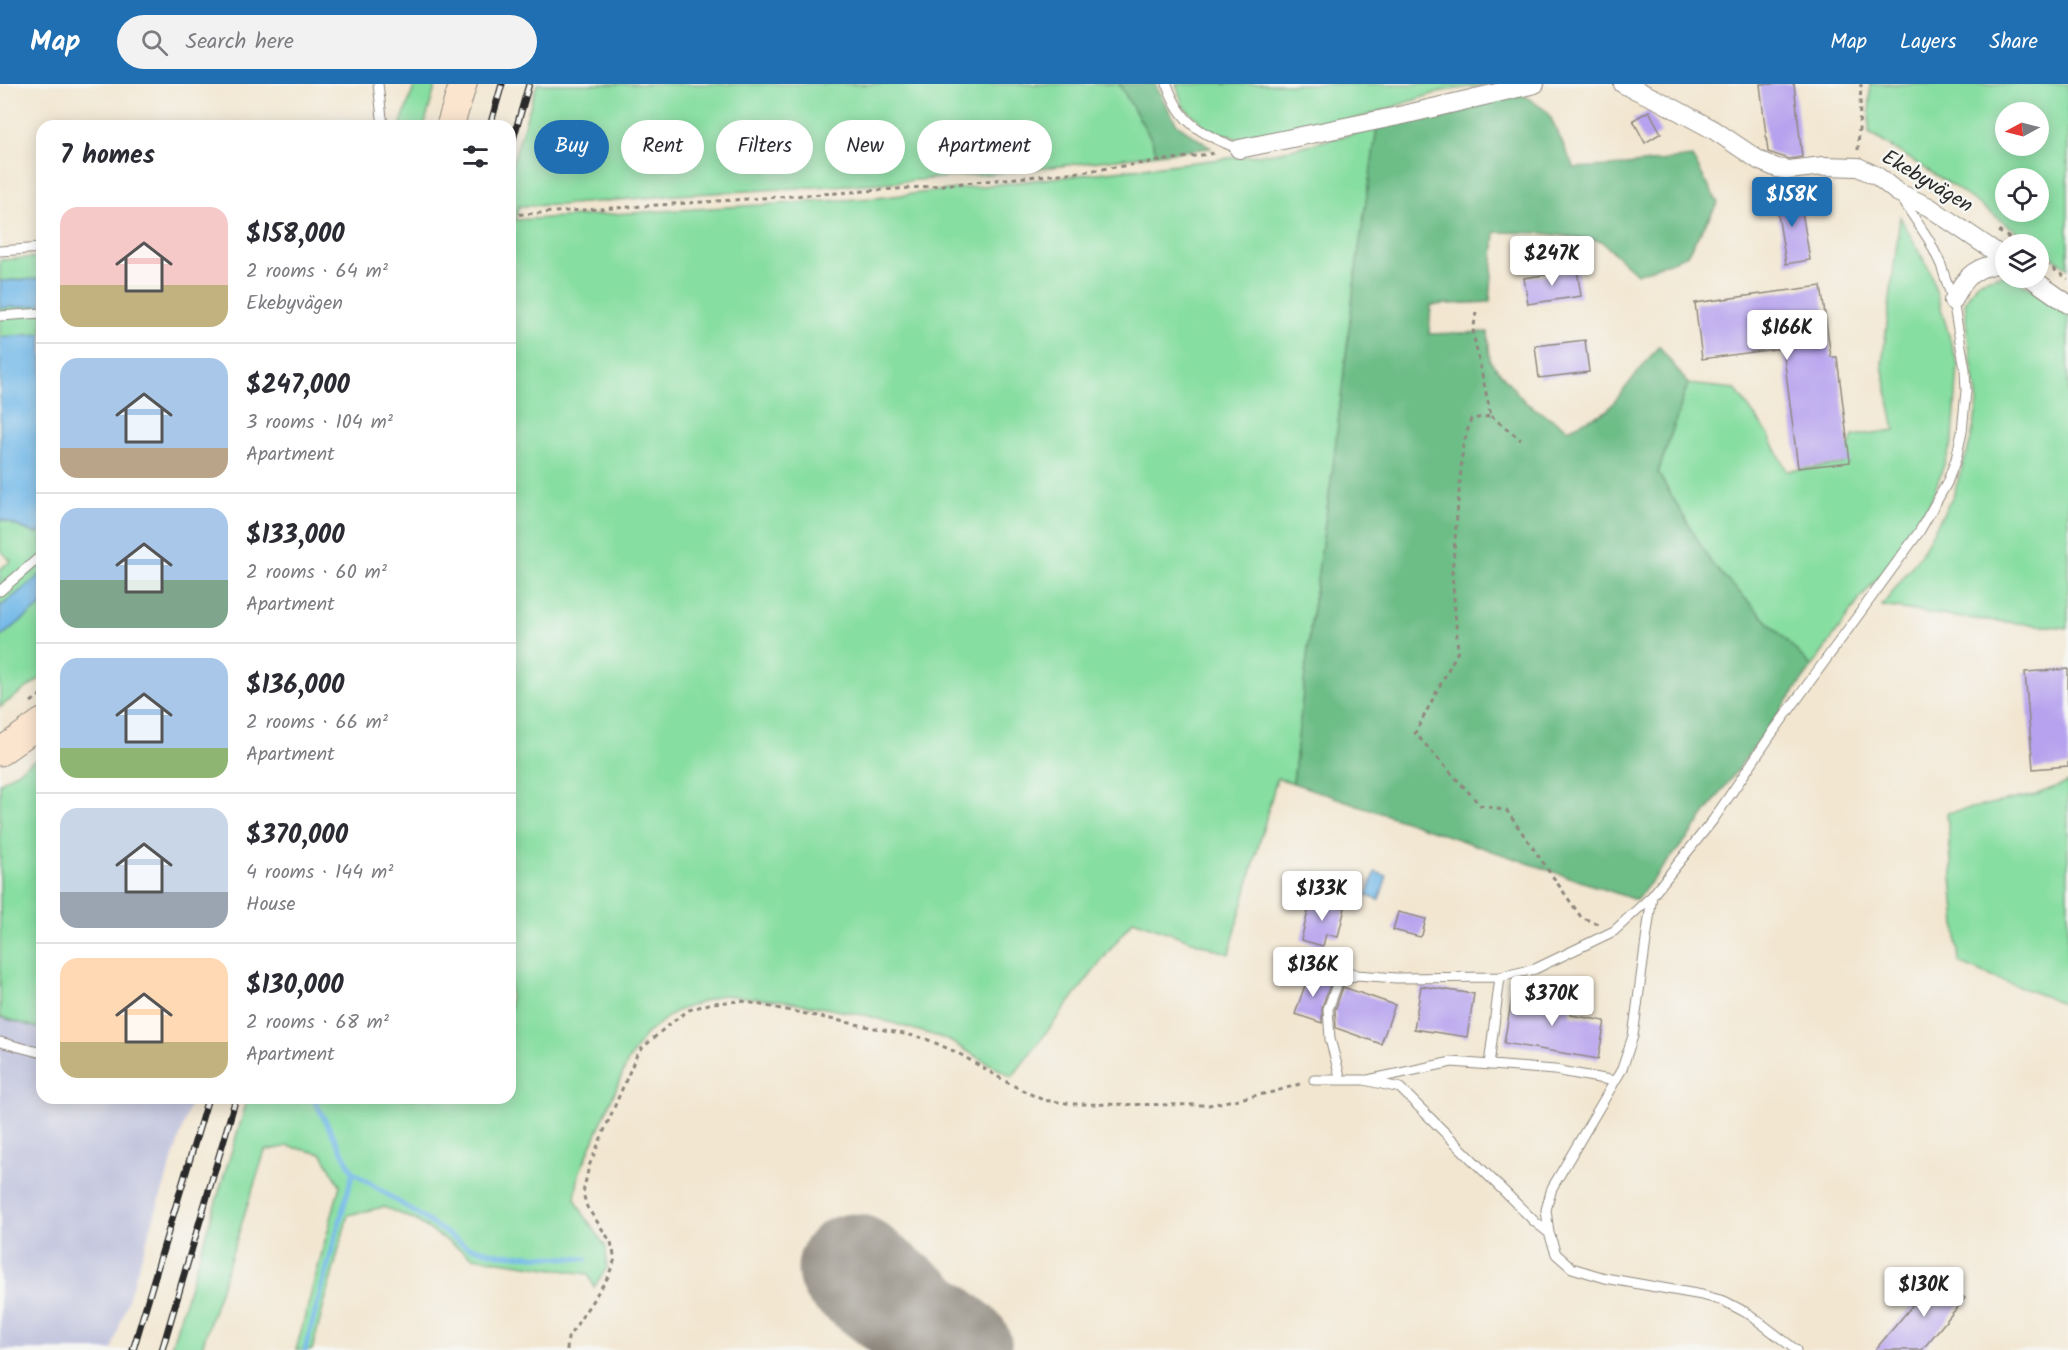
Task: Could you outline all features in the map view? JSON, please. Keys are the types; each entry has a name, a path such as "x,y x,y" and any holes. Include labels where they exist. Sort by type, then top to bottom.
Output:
{"main road":[{"path":"452,120 462,84"},
{"path":"0,752 36,726"}],"street":[{"path":"1239,150 1535,84"},
{"name":"Ekebyvägen","path":"1623,84 1714,130 1760,161 1777,168 1789,170 1823,166 1858,166 1877,176 1897,192 1929,207 1995,253"},
{"path":"1953,301 1968,277 1979,268 1995,264"},
{"path":"2045,288 2068,304"}],"lane":[{"path":"378,84 382,120"},
{"path":"1167,84 1173,102 1182,116 1195,128 1239,150"},
{"path":"1331,964 1357,975 1396,978 1500,977 1535,969 1614,931 1652,896 1713,820 1773,732 1919,532 1947,483 1962,432 1966,390 1965,369 1953,301 1933,249 1897,192"},
{"path":"0,251 36,248"},
{"path":"0,316 36,314"},
{"path":"0,591 36,561"},
{"path":"1652,896 1633,1036 1622,1069 1552,1188 1546,1210 1549,1233 1556,1254 1572,1268 1605,1278 1724,1301 1749,1314 1796,1350"},
{"path":"1341,1080 1330,1039 1328,1009 1338,982 1357,975"},
{"path":"1489,1065 1500,977"},
{"path":"0,1042 36,1051"},
{"path":"1314,1080 1364,1080 1452,1062 1555,1070 1615,1081"},
{"path":"1364,1080 1400,1088 1534,1222 1549,1233"}],"path":[{"path":"1858,166 1861,84"},
{"path":"516,215 911,188 1080,172 1239,150"},
{"path":"2049,266 2068,279"},
{"path":"1476,312 1473,333 1491,416 1521,440"},
{"path":"1491,416 1471,419 1463,446 1452,573 1458,651 1414,733 1480,805 1507,811 1581,917 1614,931"},
{"path":"567,1350 568,1338 608,1276 615,1259 611,1242 587,1207 583,1193 588,1166 638,1052 689,1010 712,1003 742,1001 924,1038 958,1053 1042,1100 1074,1104 1209,1105 1273,1092 1314,1080"}],"shaded area":[{"path":"0,1017 36,1027 36,1104 190,1104 112,1350 0,1350"}],"green space":[{"path":"415,84 436,84 426,120 402,120"},
{"path":"537,84 1119,84 1152,140 1157,154 1052,167 1052,120 917,120 917,174 987,174 882,183 519,206 516,216 516,152"},
{"path":"1119,84 1156,84 1177,124 1211,148 1157,154 1152,140"},
{"path":"1176,84 1495,84 1442,91 1362,117 1274,138 1238,139 1208,129 1183,106"},
{"path":"1870,84 2068,84 2068,268 2049,254 2049,234 2021,234 2004,222 2049,222 2049,168 1995,168 1995,216 1950,184 1869,133"},
{"path":"1522,94 1548,112 1574,168 1626,165 1692,157 1718,203 1686,256 1637,274 1601,241 1542,233 1495,232 1490,302 1431,305 1429,334 1488,332 1490,361 1526,403 1568,429 1607,411 1659,346 1688,384 1658,473 1712,564 1812,667 1689,836 1636,900 1293,783 1356,269 1377,128"},
{"path":"1377,128 1356,269 1293,783 1277,778 1229,954 1133,920 1012,1077 946,1039 869,1016 786,1001 721,995 674,1012 645,1035 628,1061 579,1174 575,1198 606,1247 607,1268 594,1287 588,1274 472,1257 415,1220 384,1207 348,1215 312,1350 296,1350 340,1185 322,1154 288,1146 265,1151 201,1350 170,1350 246,1104 516,1104 516,220 876,198 1275,153"},
{"path":"1900,217 1930,271 1958,366 1953,440 1929,506 1887,567 1860,599 1812,667 1711,564 1658,473 1688,384 1735,389 1768,434 1787,471 1843,464 1853,436 1895,430 1882,365"},
{"path":"36,257 36,279 0,281 0,260"},
{"path":"1995,277 1995,288 2030,288 2068,315 2068,628 1954,617 1882,606 1920,555 1953,496 1971,440 1978,403 1967,332 1965,302 1977,282"},
{"path":"36,305 36,334 0,337 0,308"},
{"path":"0,519 36,534 36,579 0,607 0,569 11,561 0,550"},
{"path":"36,610 36,681 0,707 0,637"},
{"path":"36,759 36,1027 0,1017 0,783"},
{"path":"2068,782 2068,1005 1959,963 1947,813 2035,795"}],"water":[{"path":"36,279 36,305 0,308 0,281"},
{"path":"36,334 36,534 0,519 0,337"},
{"path":"36,579 36,610 0,637 0,607"},
{"path":"1375,872 1387,876 1379,900 1367,896"}],"building":[{"path":"1760,84 1794,84 1802,157 1789,159 1768,152"},
{"path":"1649,111 1661,133 1645,143 1633,120"},
{"path":"1799,193 1810,260 1786,264 1775,196"},
{"path":"1577,270 1581,296 1528,304 1524,278"},
{"path":"1821,286 1831,357 1837,357 1850,462 1798,468 1783,348 1702,359 1695,303"},
{"path":"1585,340 1589,372 1539,378 1535,346"},
{"path":"2068,669 2068,766 2033,769 2025,672"},
{"path":"1311,899 1345,908 1338,937 1326,934 1323,946 1301,940"},
{"path":"1398,912 1426,919 1420,937 1393,930"},
{"path":"1310,971 1331,982 1322,1007 1322,1023 1295,1014"},
{"path":"1421,986 1474,994 1467,1037 1414,1029"},
{"path":"1343,987 1395,1005 1381,1044 1336,1028 1335,1010"},
{"path":"1513,992 1572,1001 1570,1015 1605,1021 1598,1059 1504,1043"},
{"path":"1938,1275 1965,1298 1922,1350 1875,1350"}],"waterway":[{"path":"305,1350 353,1172 316,1104"},
{"path":"353,1172 466,1246 499,1254 586,1259"}],"runway":[{"path":"853,1269 957,1350"}],"railway":[{"path":"492,120 502,84"},
{"path":"516,129 529,84"},
{"path":"133,1350 206,1104"},
{"path":"162,1350 234,1104"}]}
